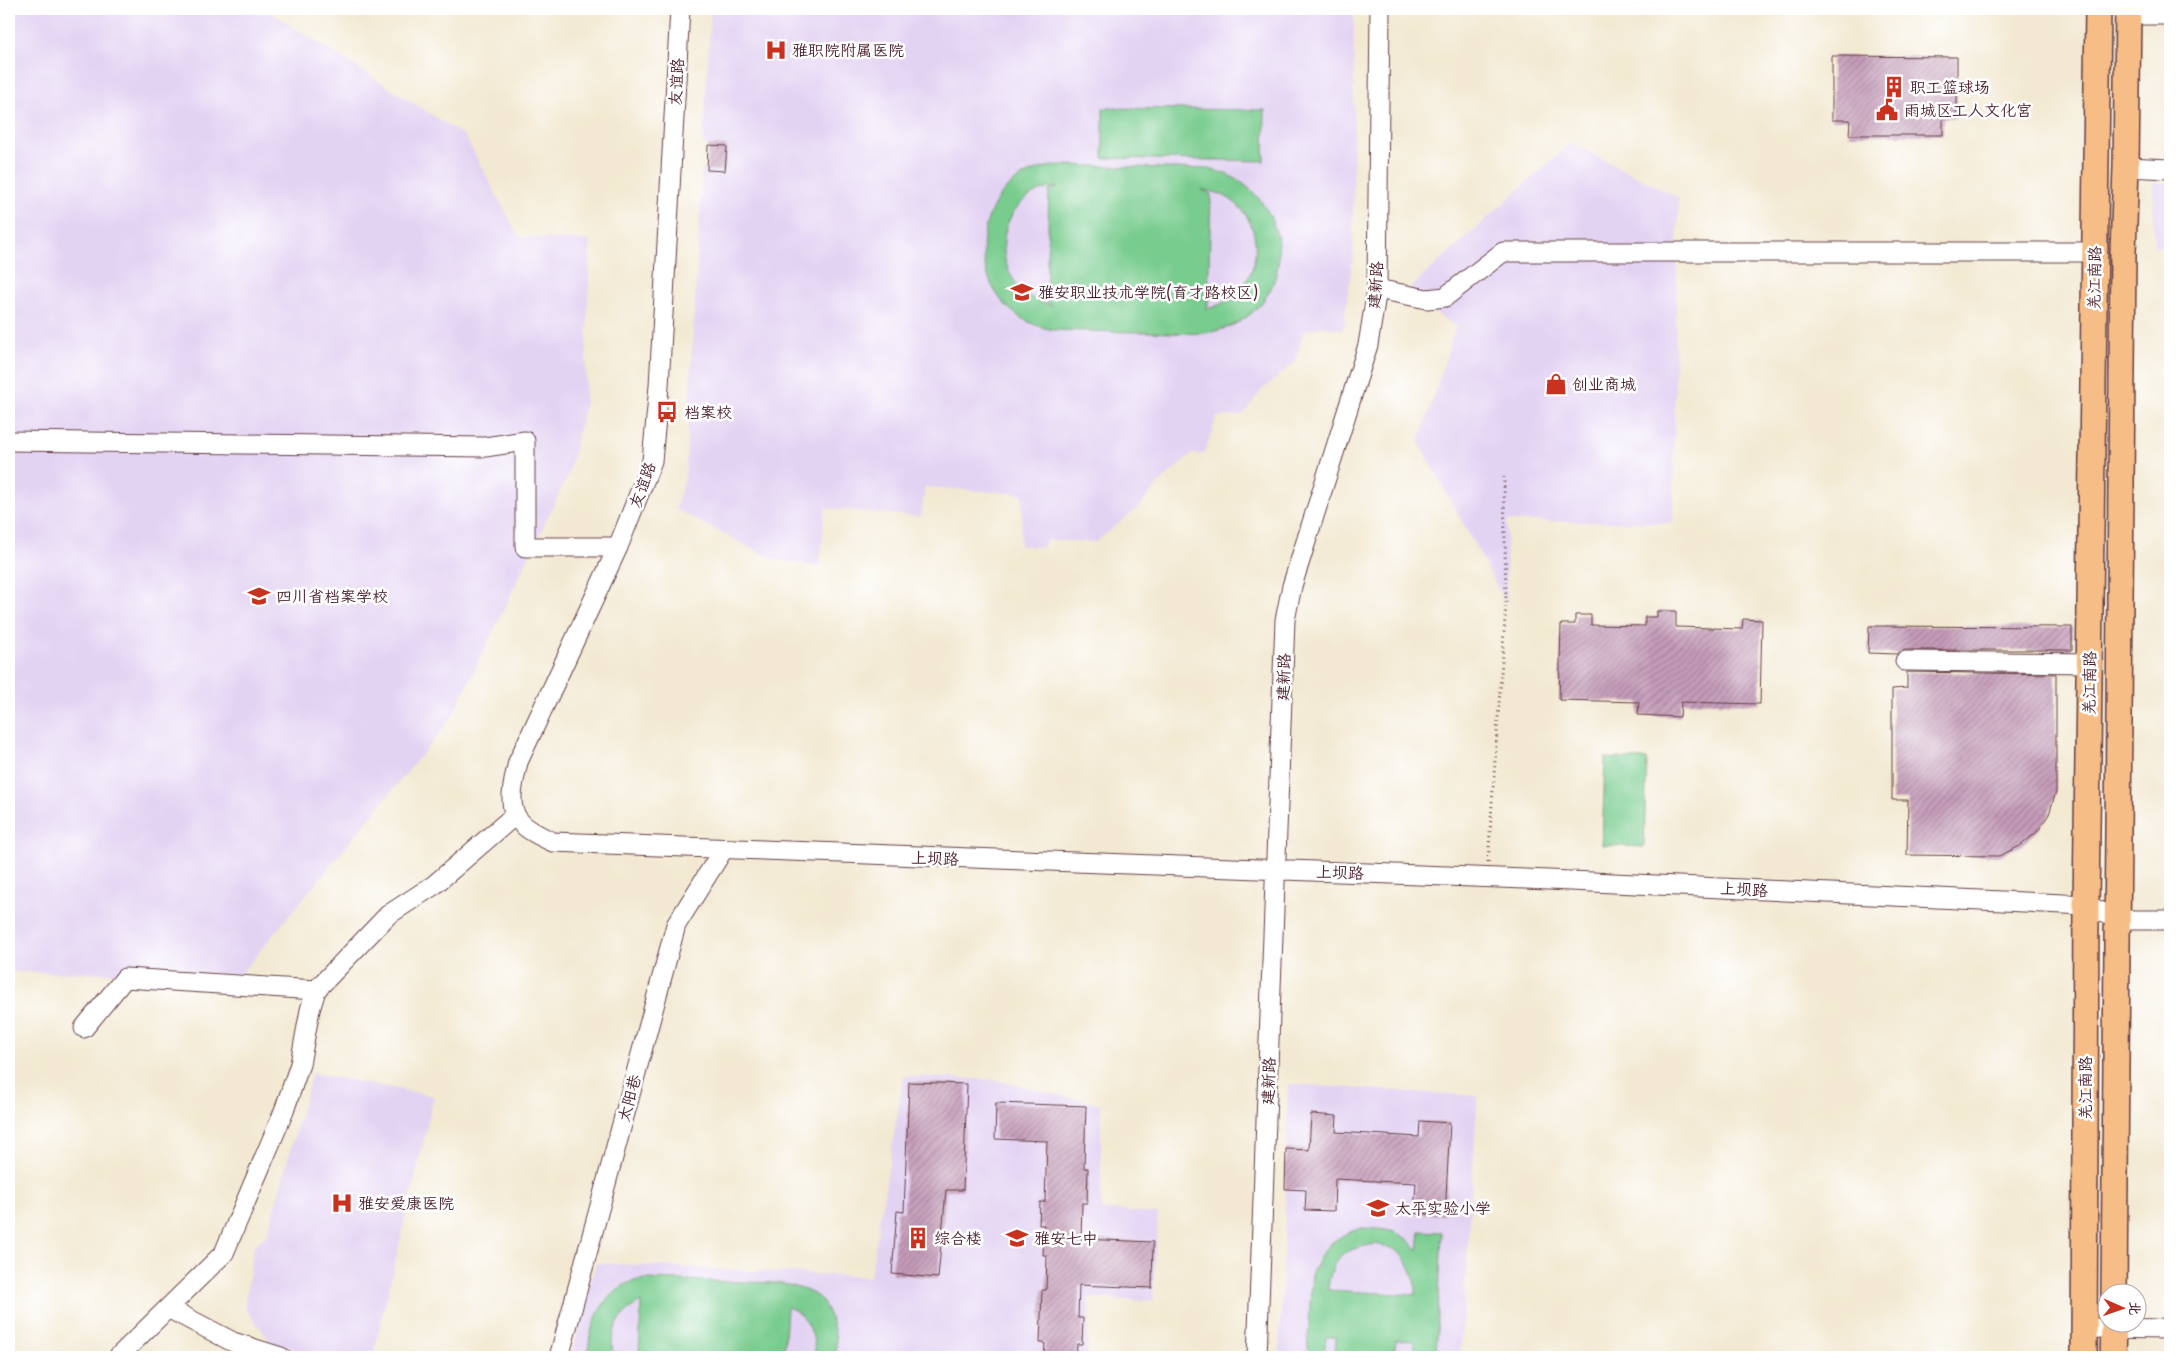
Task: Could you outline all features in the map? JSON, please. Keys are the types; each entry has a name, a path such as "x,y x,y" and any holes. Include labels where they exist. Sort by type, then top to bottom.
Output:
{"main road":[{"name":"羌江南路","path":"2084,1357 2086,905 2098,9"},
{"name":"羌江南路","path":"2114,1284 2119,920 2123,252 2128,12"},
{"path":"2113,1357 2114,1334"}],"street":[{"name":"友谊路","path":"515,815 511,806 511,794 518,762 618,548 652,462 659,386 680,9"},
{"name":"建新路","path":"1257,1357 1285,620 1292,586 1368,345 1377,289 1380,9"},
{"path":"2128,12 2170,15"},
{"path":"2126,167 2170,169"},
{"path":"1377,289 1427,299 1446,297 1503,252 2094,252"},
{"path":"9,441 485,447 525,441 525,546 618,548"},
{"path":"1905,661 2089,663"},
{"path":"118,1357 224,1253 287,1102 300,1064 310,1010 316,990 388,915 434,885 515,815"},
{"name":"上坝路","path":"515,815 530,832 553,842 1488,878 2086,905 2119,920 2170,920"},
{"name":"太阳巷","path":"559,1357 676,925 724,850"},
{"path":"84,1028 125,978 316,990"},
{"path":"168,1308 232,1350 281,1357"},
{"path":"2085,1328 2096,1327"},
{"path":"2146,1328 2170,1329"}],"path":[{"path":"1488,878 1506,602 1504,477"}],"shaded area":[{"name":"四川省档案学校","path":"9,9 265,9 465,136 519,237 590,241 585,403 569,473 451,719 241,974 9,972"},
{"name":"雅安职业技术学院(育才路校区)","path":"711,9 1354,9 1353,258 1343,329 1320,327 1304,331 1295,362 1261,391 1243,415 1217,417 1204,454 1192,454 1158,484 1140,506 1096,542 1047,540 1043,547 1020,546 1023,494 925,487 921,517 825,508 820,567 773,559 675,509 685,479 702,170 725,170 726,146 703,145"},
{"name":"创业商城","path":"1571,143 1679,198 1673,523 1507,521 1506,603 1419,442 1456,326 1403,294"},
{"path":"2153,183 2170,183 2170,248 2154,248"},
{"name":"雅安爱康医院","path":"312,1073 434,1096 373,1357 321,1357 271,1342 244,1307 254,1246 267,1235"},
{"name":"雅安七中","path":"904,1076 995,1080 1101,1105 1101,1209 1158,1214 1153,1301 1089,1298 1087,1357 571,1357 596,1263 870,1277"},
{"name":"太平实验小学","path":"1288,1084 1478,1096 1460,1357 1279,1357"}],"green space":[{"path":"1103,108 1265,110 1264,161 1103,158"},
{"path":"1062,165 1208,169 1235,178 1256,195 1270,216 1278,240 1278,265 1271,289 1255,310 1231,326 1211,332 1054,330 1022,318 999,298 987,272 983,243 989,215 1005,190 1029,173","holes":["1058,187 1049,191 1046,302 1053,306 1031,297 1015,282 1006,264 1004,243 1008,224 1018,206 1035,193","1202,190 1225,196 1241,209 1252,226 1255,246 1253,266 1244,285 1228,300 1206,309 1208,306 1211,194"]},
{"path":"1605,758 1647,759 1644,847 1602,845"},
{"path":"1361,1228 1385,1230 1399,1234 1418,1250 1420,1231 1442,1232 1436,1357 1413,1357 1414,1341 1396,1340 1394,1357 1335,1357 1336,1337 1326,1337 1324,1357 1307,1357 1312,1272 1322,1253 1331,1243 1345,1234","holes":["1376,1244 1395,1250 1405,1259 1413,1276 1415,1295 1328,1290 1332,1269 1341,1256 1355,1249"]},
{"path":"645,1279 779,1283 805,1290 819,1298 827,1310 835,1335 836,1357 815,1357 814,1341 806,1320 795,1310 787,1307 784,1357 639,1357 641,1302 627,1312 617,1325 612,1340 614,1357 589,1357 590,1336 593,1325 609,1297 626,1284"}],"building":[{"name":"职工篮球场","path":"1832,56 1957,57 1957,118 1943,118 1943,135 1849,135 1850,120 1832,120"},
{"path":"708,145 727,146 725,171 707,170"},
{"path":"1657,611 1676,611 1676,627 1742,629 1743,619 1762,620 1760,704 1681,702 1680,717 1638,715 1639,702 1559,700 1561,624 1575,624 1575,615 1591,615 1591,625 1645,626 1645,617 1657,617"},
{"path":"1869,626 2072,627 2072,650 1905,650 1897,654 1868,653"},
{"path":"1907,672 2056,674 2056,792 2049,814 2038,831 2020,846 1999,856 1907,855 1908,800 1892,800 1892,689 1907,688"},
{"path":"909,1082 967,1084 963,1190 946,1190 938,1278 892,1274 897,1211 904,1212"},
{"path":"996,1103 1086,1106 1084,1168 1088,1168 1087,1203 1082,1203 1081,1239 1153,1242 1152,1288 1079,1285 1078,1318 1083,1318 1082,1344 1077,1344 1076,1357 1044,1357 1045,1343 1040,1343 1042,1290 1046,1290 1047,1255 1043,1255 1044,1225 1039,1225 1040,1202 1045,1202 1047,1141 995,1139"},
{"path":"1311,1114 1337,1116 1336,1132 1419,1137 1420,1121 1450,1123 1445,1215 1414,1213 1416,1183 1335,1179 1334,1211 1305,1210 1306,1190 1285,1189 1286,1149 1309,1150"}],"place":[{"name":"雅职院附属医院","path":"776,50"},
{"name":"职工篮球场","path":"1894,87"},
{"name":"雨城区工人文化宫","path":"1887,110"},
{"name":"雅安职业技术学院(育才路校区)","path":"1022,292"},
{"name":"创业商城","path":"1556,384"},
{"name":"档案校","path":"667,412"},
{"name":"四川省档案学校","path":"259,596"},
{"name":"雅安爱康医院","path":"342,1203"},
{"name":"太平实验小学","path":"1378,1208"},
{"name":"综合楼","path":"918,1238"},
{"name":"雅安七中","path":"1017,1238"}]}
